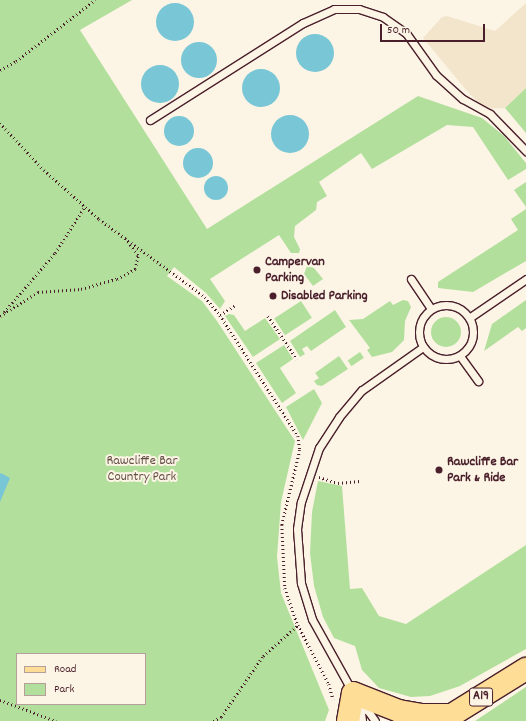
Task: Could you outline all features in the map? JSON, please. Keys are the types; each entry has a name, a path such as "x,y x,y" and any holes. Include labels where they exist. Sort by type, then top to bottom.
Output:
{"main road":[{"name":"A19","path":"447,718 526,669"},
{"path":"354,707 399,711 447,718"}],"lane":[{"path":"150,120 303,23 334,9 359,9 383,17 406,33 436,75 463,100 490,114 526,151"},
{"path":"410,279 431,309"},
{"path":"469,318 526,279"},
{"path":"439,305 456,306 469,318 473,332 471,342 460,356 449,359 438,358 423,347 418,336 419,326 422,317 431,309 439,305"},
{"path":"362,721 312,619 301,584 297,529 309,474 319,448 339,417 362,390 423,347"},
{"path":"460,356 478,380"},
{"path":"354,707 368,711 375,721"}],"path":[{"path":"0,70 16,61 95,0"},
{"path":"0,123 44,170 130,243 138,255 135,269 117,279 82,289 38,292 1,316"},
{"path":"1,316 55,253 85,206"},
{"path":"99,218 171,270 205,297 220,315 298,436 300,450 294,468 338,483 360,481"},
{"path":"220,315 234,306"},
{"path":"268,316 297,359"},
{"path":"213,721 220,717 263,656 298,625"},
{"path":"0,700 56,721"}],"shaded area":[{"path":"526,3 526,88 505,108 485,109 467,91 423,38 442,17 447,16 495,31"}],"green space":[{"name":"Rawcliffe Bar Country Park","path":"0,0 132,0 80,30 207,229 418,96 482,118 504,136 526,163 526,169 508,180 473,127 447,125 372,169 361,153 319,182 327,196 317,202 316,210 295,226 294,237 300,249 299,253 291,253 279,235 210,279 225,301 220,309 206,293 174,267 167,276 202,301 217,321 295,441 281,502 277,557 281,593 329,710 325,721 0,721"},
{"path":"526,88 526,133 505,108"},
{"path":"526,182 526,207 514,190"},
{"path":"526,209 526,261 473,292 438,288 438,282 518,230 511,219"},
{"path":"307,266 314,268 323,279 313,286 304,274"},
{"path":"403,300 408,301 411,307 405,321 404,340 392,352 372,357 367,350 370,348 349,320 363,319 390,301 393,305"},
{"path":"526,300 526,328 522,331 518,327 484,351 492,324"},
{"path":"301,301 312,318 285,335 274,318"},
{"path":"335,310 346,327 311,351 307,346 302,349 305,354 300,357 290,341"},
{"path":"229,314 234,315 245,331 265,318 280,339 253,357 225,316"},
{"path":"446,317 457,321 461,332 457,343 446,347 435,343 431,332 435,321"},
{"path":"284,345 293,359 280,368 296,393 282,403 256,363"},
{"path":"360,352 364,358 351,366 348,360"},
{"path":"339,356 348,369 322,386 317,385 314,381 319,378 315,373"},
{"path":"314,389 322,403 303,440 286,407"},
{"path":"318,481 342,486 350,589 362,588 379,616 406,624 526,545 526,649 460,686 430,696 411,697 379,688 362,670 355,646 334,638 323,617 314,586 310,553 312,512"},
{"path":"526,687 526,721 475,721"}],"water":[{"path":"175,3 185,6 191,12 194,22 191,32 185,38 175,41 165,38 159,32 156,22 159,12 165,6"},
{"path":"311,34 319,34 331,43 334,53 331,63 325,69 319,72 311,72 299,63 296,57 296,49 305,37"},
{"path":"203,42 212,47 216,53 216,67 212,73 203,78 195,78 186,73 182,67 181,56 186,47 192,43"},
{"path":"160,65 173,71 179,84 173,97 160,103 147,97 141,84 147,71"},
{"path":"257,69 265,69 277,78 280,88 277,98 271,104 265,107 257,107 245,98 242,92 242,84 251,72"},
{"path":"290,115 300,118 306,124 309,134 306,144 300,150 290,153 280,150 274,144 271,134 274,124 280,118"},
{"path":"179,116 190,120 194,131 190,142 179,146 168,142 164,131 168,120"},
{"path":"198,148 209,152 213,163 209,174 198,178 187,174 183,163 187,152"},
{"path":"216,176 221,177 227,183 227,193 221,199 216,200 211,199 205,193 204,188 205,183 211,177"},
{"path":"1,473 10,478 0,502 0,474"}],"place":[{"name":"Campervan Parking","path":"257,270"},
{"name":"Disabled Parking","path":"273,296"},
{"name":"Rawcliffe Bar Park & Ride","path":"439,470"}]}
